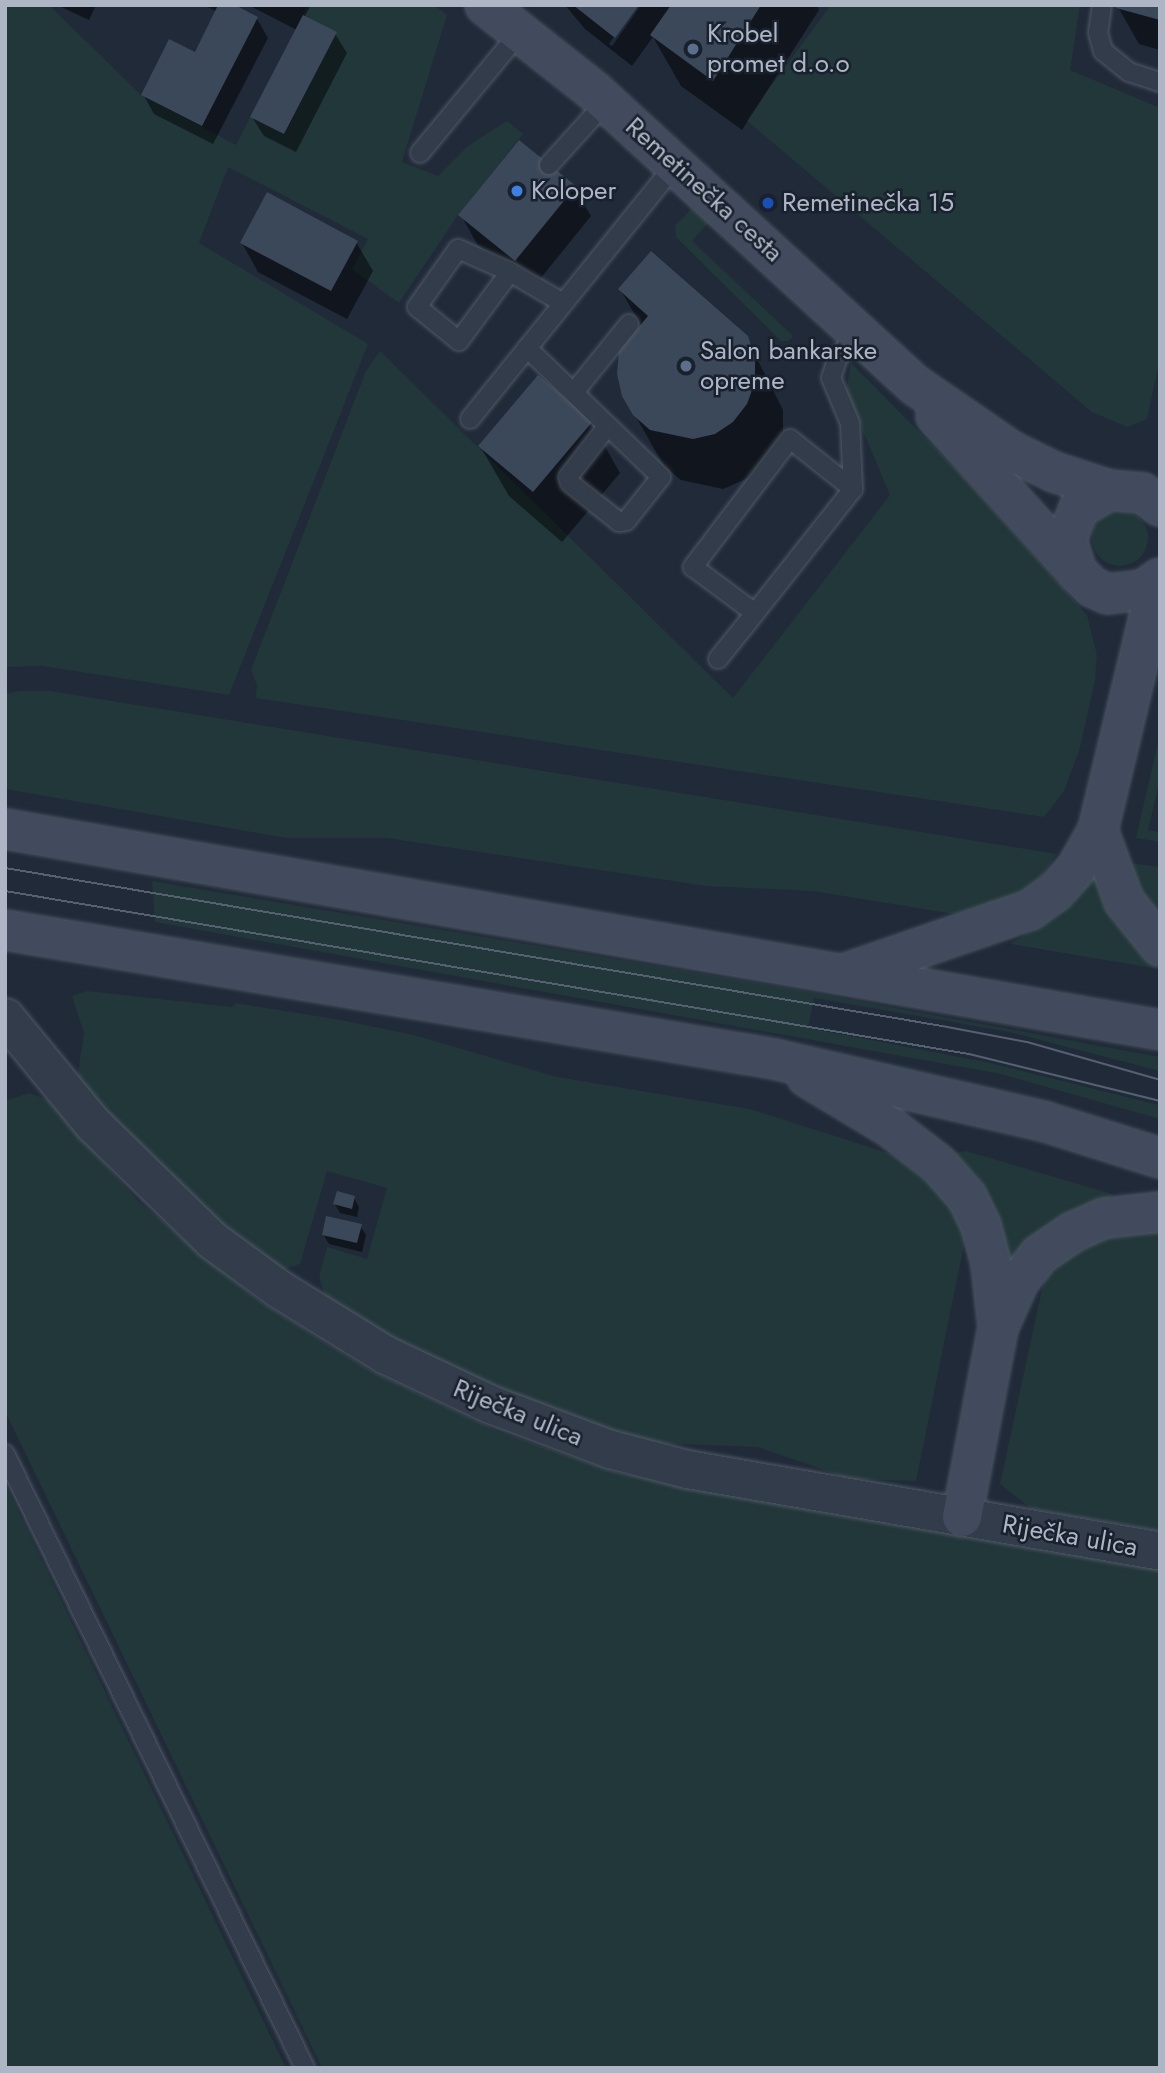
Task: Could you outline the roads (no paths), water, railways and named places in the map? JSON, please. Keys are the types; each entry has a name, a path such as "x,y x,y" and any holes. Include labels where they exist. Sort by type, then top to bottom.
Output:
{"main road":[{"name":"Remetinečka cesta","path":"485,5 606,102 860,330 915,385 962,448 1084,580"},
{"name":"Remetinečka cesta","path":"915,385 1011,452 1054,472 1109,490 1143,493 1159,501"},
{"path":"1109,490 1086,502 1071,523 1067,540 1084,580 1121,636 1129,686"},
{"path":"1084,580 1126,595 1159,579"},
{"path":"839,975 1030,910 1076,869 1098,830 1129,686 1159,579"},
{"path":"5,829 1160,1030"},
{"path":"1098,830 1124,901 1160,946"},
{"path":"5,930 774,1059 1046,1122 1160,1158"},
{"path":"774,1059 890,1127 938,1164 967,1197 981,1226 991,1264 998,1328"},
{"path":"962,1517 998,1328 1019,1281 1039,1255 1073,1232 1105,1219 1160,1212"}],"street":[{"name":"Riječka ulica","path":"5,1017 93,1124 212,1240 279,1289 386,1355 490,1404 610,1449 712,1474 1160,1551"}],"lane":[{"path":"1102,5 1098,33 1103,51 1129,72 1160,82"},
{"path":"420,153 520,32"},
{"path":"550,165 606,102"},
{"path":"470,419 676,164"},
{"path":"510,272 459,341 416,307 458,250 510,272 563,303"},
{"path":"575,391 629,324"},
{"path":"718,659 853,489 850,423 831,378 837,359 860,330"},
{"path":"527,348 575,391 606,428 661,477 626,521 619,522 570,483 568,477 606,428"},
{"path":"755,613 693,567 790,439 853,489"},
{"path":"5,1454 305,2068"}],"tram line":[{"path":"5,868 942,1026 1027,1042 1160,1080"},
{"path":"5,891 969,1054 1160,1101"}],"place":[{"name":"Krobel promet d.o.o","path":"693,49"},
{"name":"Koloper","path":"517,191"},
{"name":"Remetinečka 15","path":"768,203"},
{"name":"Salon bankarske opreme","path":"686,366"}]}
